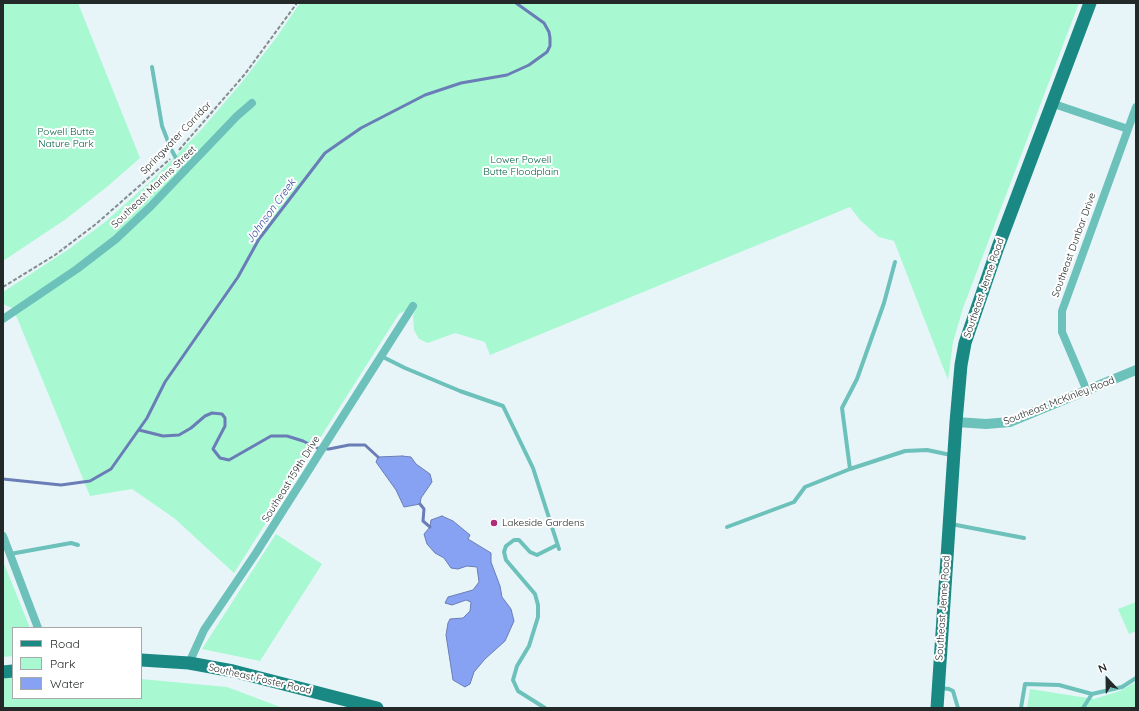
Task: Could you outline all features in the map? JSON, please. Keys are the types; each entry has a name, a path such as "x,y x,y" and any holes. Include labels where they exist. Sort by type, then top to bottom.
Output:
{"main road":[{"name":"Southeast Jenne Road","path":"937,708 953,456 961,365 971,323 1051,103 1090,3"},
{"name":"Southeast Foster Road","path":"142,660 189,663 233,671 377,708"}],"street":[{"name":"Southeast Martins Street","path":"3,319 77,269 116,239 184,173 252,102"},
{"path":"1051,103 1128,129"},
{"name":"Southeast Dunbar Drive","path":"1087,391 1062,332 1062,310 1136,107"},
{"name":"Southeast 159th Drive","path":"189,663 204,630 256,553 413,306"},
{"name":"Southeast McKinley Road","path":"956,422 986,424 1010,422 1136,370"},
{"path":"3,536 38,627"}],"lane":[{"path":"152,67 162,126 174,155 184,173"},
{"path":"850,469 842,408 857,379 884,304 895,262"},
{"path":"381,356 460,392 503,406 533,468 558,547 537,555 530,552 519,540 514,540 506,546 504,552 506,560 535,594 538,605 538,617 529,646 517,666 513,680 518,691 545,708"},
{"path":"727,527 794,502 804,487 850,469 905,451 927,450 953,456"},
{"path":"949,523 1024,538"},
{"path":"10,554 71,543 78,545"},
{"path":"1021,708 1025,684 1059,685 1092,694 1122,687 1136,678"},
{"path":"938,688 949,688 953,691 958,708"},
{"path":"1083,708 1092,694"}],"path":[{"name":"Springwater Corridor","path":"3,287 55,255 96,224 174,155 245,74 297,3"}],"green space":[{"name":"Powell Butte Nature Park","path":"3,3 78,3 140,158 108,186 66,219 3,261"},
{"name":"Lower Powell Butte Floodplain","path":"300,3 1079,3 963,308 953,342 948,380 894,241 879,237 860,220 850,207 490,355 485,342 455,333 428,343 419,339 414,330 413,316 416,307 414,306 399,314 234,573 174,518 132,489 90,496 18,320 12,308 3,304 3,292 69,249 105,222 152,180 201,130 242,82 276,38"},
{"path":"276,534 322,564 260,661 202,649"},
{"path":"3,561 30,627 12,627 12,656 3,657"},
{"path":"1136,602 1136,631 1129,634 1118,609"},
{"path":"12,677 12,699 142,699 142,679 227,687 283,708 3,708 3,679"},
{"path":"1136,682 1136,708 1027,708 1030,689 1094,699 1120,691"}],"water":[{"path":"378,457 411,457 416,464 430,474 432,482 421,498 420,504 404,507 396,490 376,462"},
{"path":"442,516 453,521 470,535 468,539 491,553 491,562 500,586 502,597 511,609 514,621 505,641 485,659 474,672 470,684 465,687 453,680 446,635 450,619 463,618 470,611 471,602 466,600 452,605 445,603 448,597 473,590 479,582 477,567 467,566 458,569 451,568 444,558 435,553 427,544 424,534 430,527 431,520"}],"waterway":[{"name":"Johnson Creek","path":"3,479 61,485 90,481 111,469 147,418 165,382 238,277 259,239 325,153 361,128 425,95 461,83 507,75 529,65 547,52 550,46 550,38 549,32 544,23 516,3"},
{"path":"139,430 163,436 179,435 191,428 205,416 212,413 222,414 225,418 225,426 213,449 220,458 229,460 271,436 287,436 303,441 317,448 329,449 349,445 365,445 378,457"},
{"path":"420,504 424,509 423,521 430,527"}],"place":[{"name":"Lakeside Gardens","path":"494,523"}]}
